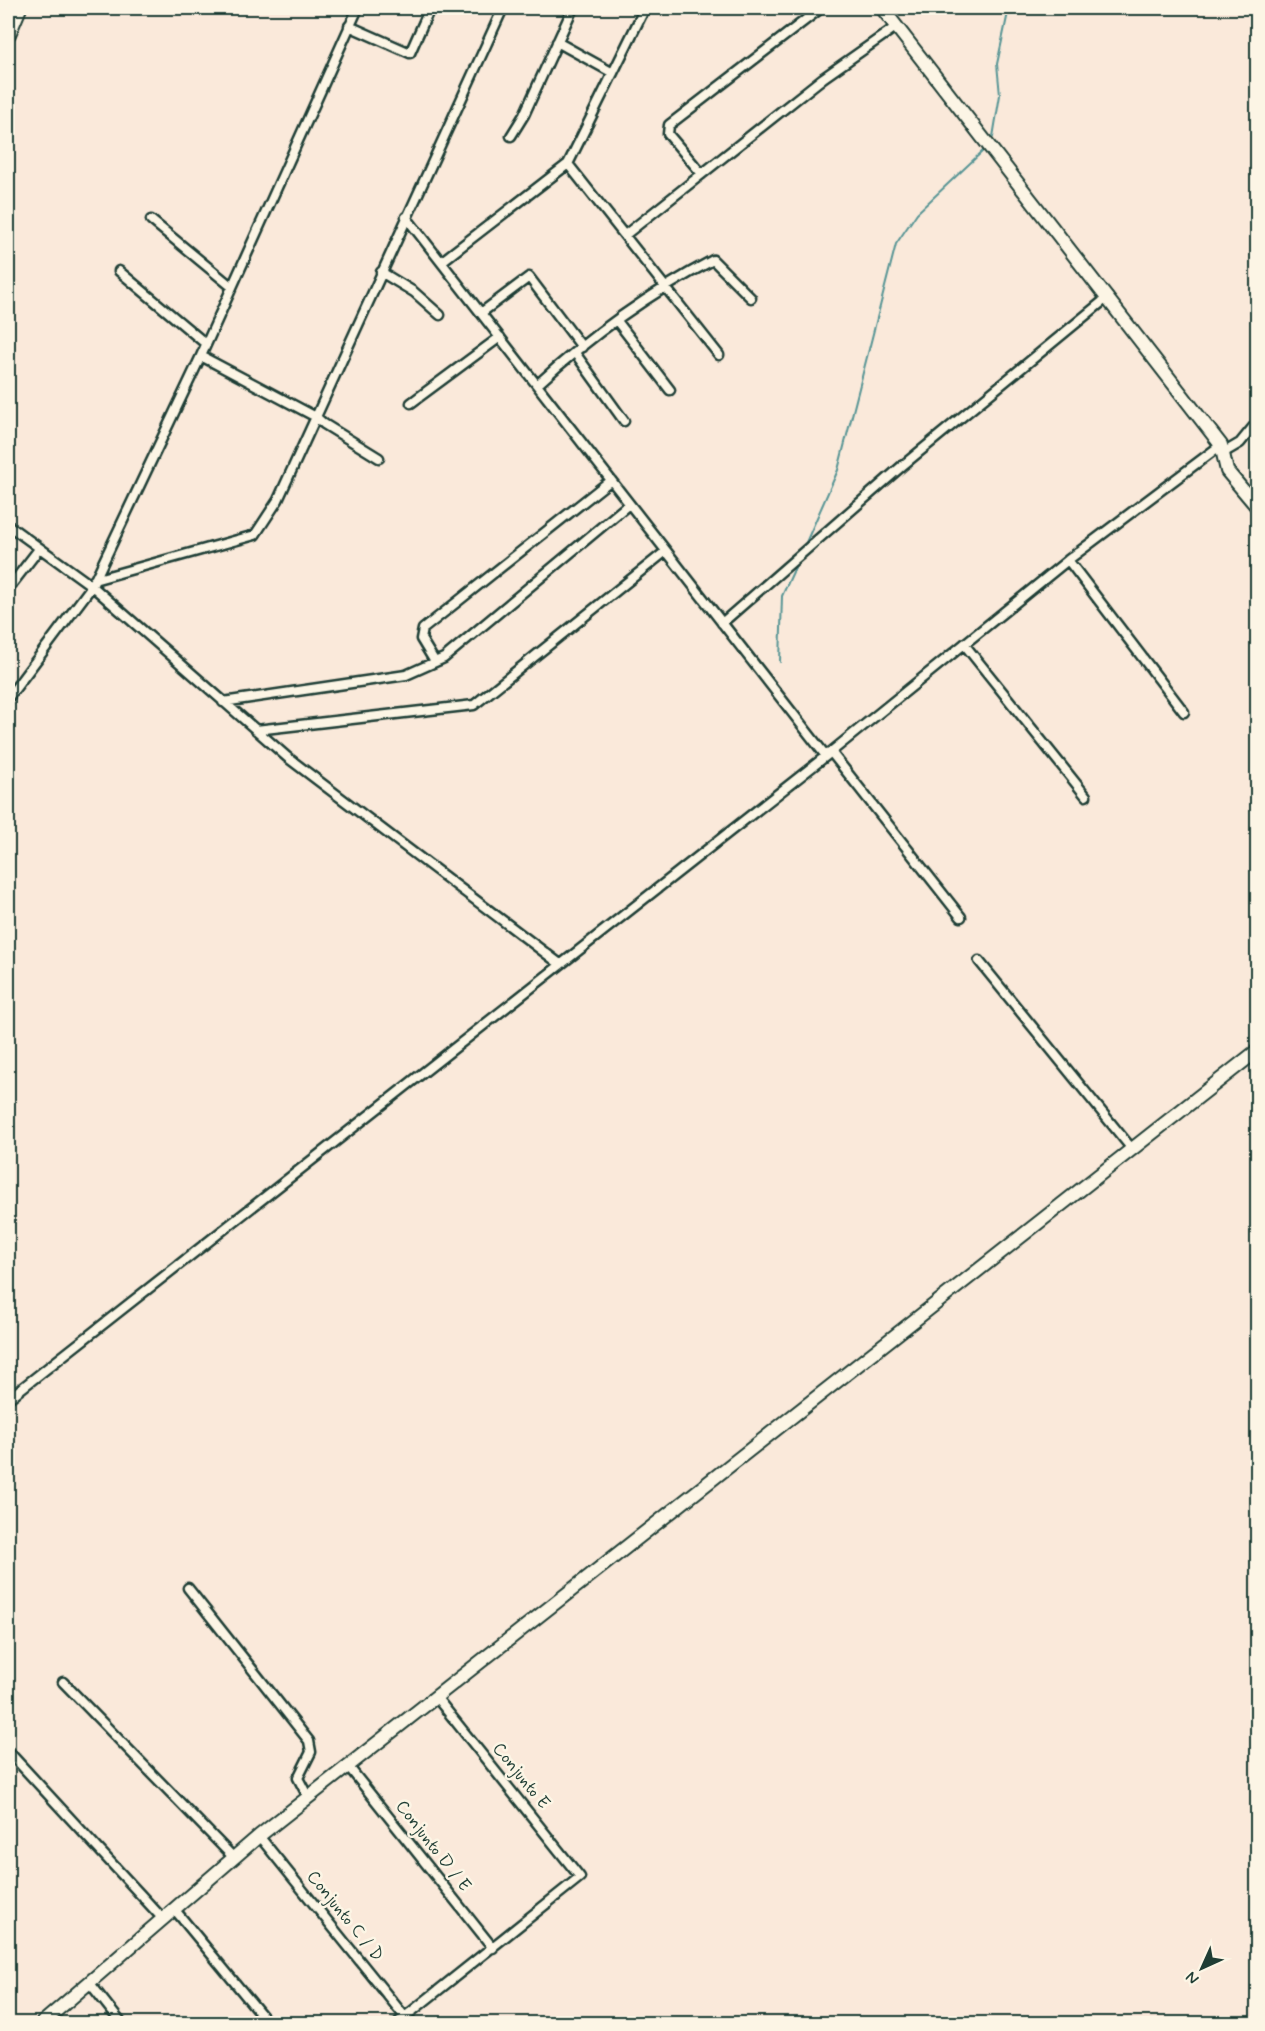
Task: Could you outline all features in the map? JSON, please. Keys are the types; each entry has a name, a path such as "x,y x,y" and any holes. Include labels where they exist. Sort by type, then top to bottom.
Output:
{"main road":[{"path":"8,34 19,8"}],"street":[{"path":"8,698 93,583 201,356 358,8"},
{"path":"349,26 410,53 430,8"},
{"path":"93,583 255,536 278,500 503,8"},
{"path":"511,136 524,115 573,8"},
{"path":"441,262 568,164 645,8"},
{"path":"702,174 668,134 669,125 821,8"},
{"path":"882,8 1108,297 1222,449 1227,471 1257,508"},
{"path":"625,236 823,78 897,26"},
{"path":"557,42 613,73"},
{"path":"568,164 719,355"},
{"path":"406,217 722,623 961,917"},
{"path":"151,220 232,287"},
{"path":"537,385 664,286 713,260 751,298"},
{"path":"119,271 206,344"},
{"path":"381,272 414,292 440,315"},
{"path":"480,313 530,277 624,421"},
{"path":"722,623 902,466 1108,297"},
{"path":"617,321 670,390"},
{"path":"411,403 500,337"},
{"path":"201,356 316,417 379,458"},
{"path":"8,1399 828,754 1068,560 1222,449 1239,443 1257,421"},
{"path":"435,662 421,639 423,629 611,480"},
{"path":"223,702 406,675 444,658 629,504"},
{"path":"8,525 39,549 93,583 287,757 560,964"},
{"path":"8,589 39,549"},
{"path":"256,730 474,705 666,551"},
{"path":"1068,560 1184,712"},
{"path":"964,644 1086,796"},
{"path":"979,961 1132,1149"},
{"path":"41,2024 259,1836 1257,1050"},
{"path":"188,1588 309,1741 312,1752 298,1778 308,1797"},
{"path":"63,1683 234,1858"},
{"name":"Conjunto E","path":"436,1697 580,1877 493,1948"},
{"path":"8,1752 163,1919"},
{"name":"Conjunto D / E","path":"348,1766 493,1948"},
{"name":"Conjunto C / D","path":"259,1836 405,2017"},
{"path":"175,1910 269,2024"},
{"path":"396,2024 493,1948"},
{"path":"89,1982 122,2024"}],"waterway":[{"path":"993,137 1000,95 997,64 1009,8"},
{"path":"804,547 838,470 896,244 917,213 984,150"},
{"path":"780,662 782,596 797,563"}]}
